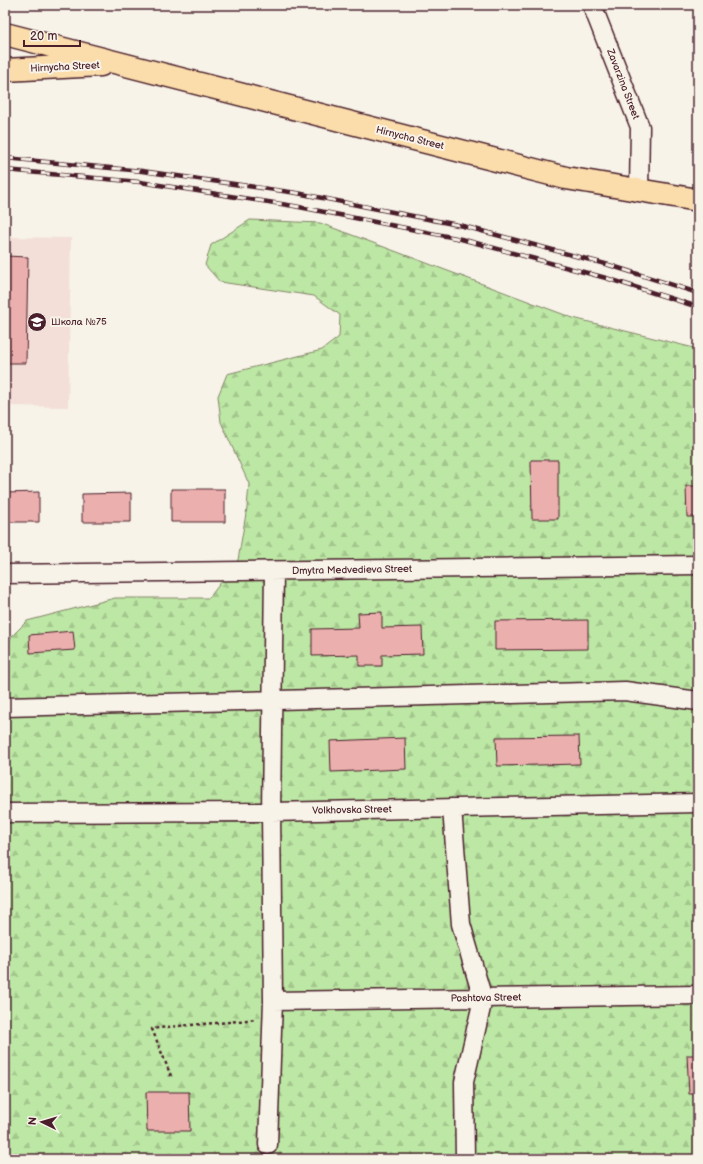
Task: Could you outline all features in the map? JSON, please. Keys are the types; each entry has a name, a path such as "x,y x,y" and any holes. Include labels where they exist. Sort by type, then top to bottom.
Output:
{"main road":[{"name":"Hirnycha Street","path":"5,34 566,178 698,200"},
{"name":"Hirnycha Street","path":"5,70 124,64"}],"street":[{"name":"Zavarzina Street","path":"592,5 640,127 639,191"},
{"name":"Dmytra Medvedieva Street","path":"5,574 698,565"},
{"path":"268,1145 273,1009 271,812 274,571"},
{"path":"5,707 625,691 698,701"},
{"name":"Volkhovska Street","path":"5,813 271,812 698,803"},
{"path":"452,808 461,924 483,998 464,1082 465,1159"},
{"name":"Poshtova Street","path":"273,1009 483,998 698,995"}],"path":[{"path":"171,1076 152,1029 226,1023 273,1009"}],"shaded area":[{"name":"Школа №75","path":"5,237 71,238 68,407 5,406"}],"green space":[{"path":"250,220 320,223 573,318 698,349 698,1159 5,1159 5,656 11,637 27,621 115,598 209,598 238,560 247,508 249,484 221,422 218,396 227,374 322,350 339,337 340,315 314,296 220,282 205,265 211,245"}],"building":[{"path":"5,256 28,257 26,363 5,363"},
{"path":"531,460 558,460 558,519 532,519"},
{"path":"686,486 698,486 698,517 687,517"},
{"path":"171,489 225,489 225,522 171,522"},
{"path":"39,492 39,522 5,522 5,493"},
{"path":"131,493 131,522 82,522 82,494"},
{"path":"382,612 382,628 422,627 423,654 382,655 382,666 359,666 359,655 312,656 312,629 359,628 358,613"},
{"path":"588,620 588,649 495,650 495,621"},
{"path":"73,631 75,650 30,653 29,635"},
{"path":"579,736 580,764 497,766 496,737"},
{"path":"405,738 406,769 331,772 330,741"},
{"path":"687,1055 698,1055 698,1094 689,1094"},
{"path":"146,1092 189,1092 190,1131 147,1131"}],"railway":[{"path":"5,158 142,171 297,193 463,226 609,265 698,293"},
{"path":"5,170 140,182 294,206 461,239 606,278 698,307"}],"place":[{"name":"Школа №75","path":"37,322"}]}
